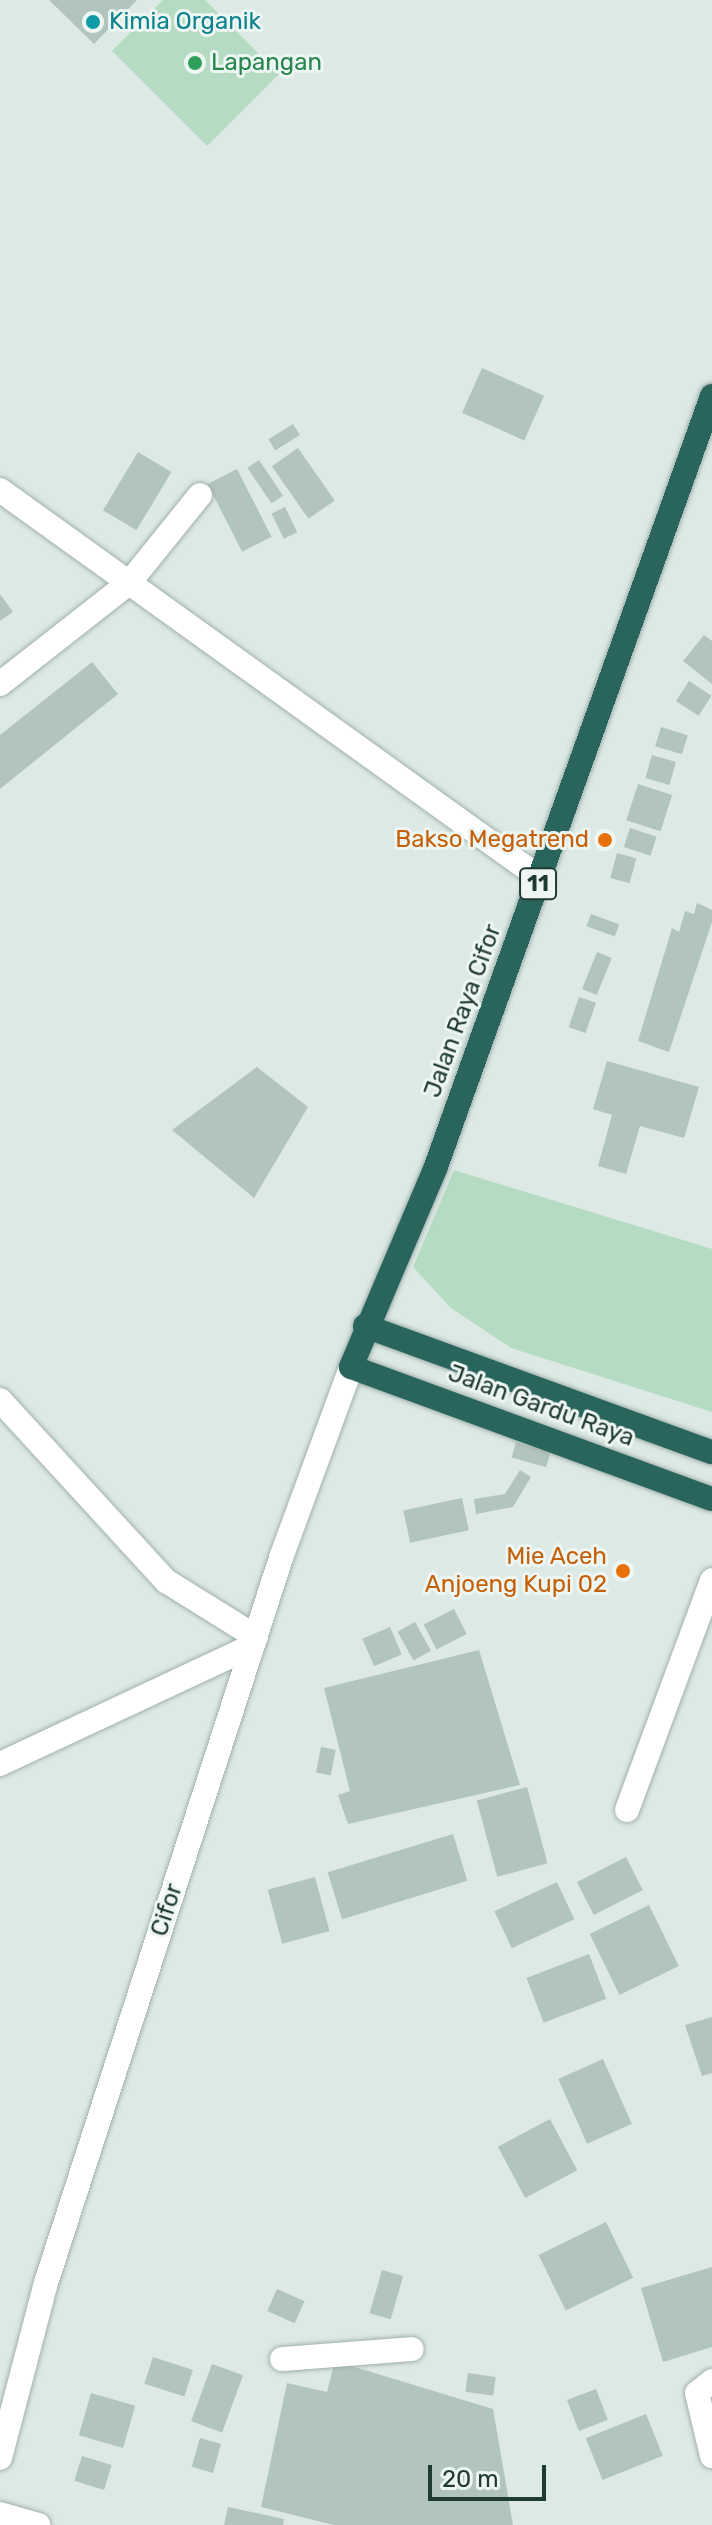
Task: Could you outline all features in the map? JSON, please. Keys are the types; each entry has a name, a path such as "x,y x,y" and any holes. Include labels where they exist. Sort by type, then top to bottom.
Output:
{"highway":[{"name":"Jalan Raya Cifor","path":"351,1367 365,1326 435,1169 712,396"},
{"name":"Jalan Gardu Raya","path":"365,1326 712,1452"},
{"name":"Jalan Gardu Raya","path":"351,1367 712,1499"}],"street":[{"path":"0,490 540,878"},
{"path":"0,684 129,583 200,495"},
{"name":"Cifor","path":"0,2458 45,2286 254,1642 351,1367"},
{"path":"0,1400 166,1581 254,1642 0,1764"},
{"path":"627,1810 712,1580"},
{"path":"282,2359 365,2358 412,2349"},
{"path":"712,2381 697,2393 712,2456"},
{"path":"0,2514 38,2525"}],"green space":[{"name":"Lapangan","path":"163,0 205,0 279,74 207,146 112,51"},
{"path":"454,1170 712,1249 712,1412 511,1348 451,1308 413,1267"}],"building":[{"name":"Kimia Organik","path":"49,0 137,0 94,44"},
{"path":"482,368 544,396 524,440 462,413"},
{"path":"293,424 300,435 275,450 268,439"},
{"path":"298,448 335,500 308,519 272,466"},
{"path":"138,452 171,472 136,530 103,510"},
{"path":"259,460 283,496 271,503 247,468"},
{"path":"237,469 272,537 242,552 208,484"},
{"path":"285,507 297,532 284,539 272,514"},
{"path":"0,594 13,612 0,621"},
{"path":"704,635 712,641 712,684 683,661"},
{"path":"92,662 118,694 0,789 0,735"},
{"path":"689,681 712,696 699,716 676,701"},
{"path":"661,727 688,735 682,754 655,746"},
{"path":"652,755 676,762 669,785 645,778"},
{"path":"638,784 672,795 660,831 626,820"},
{"path":"630,828 657,837 650,856 624,847"},
{"path":"617,853 636,858 630,883 610,878"},
{"path":"697,903 712,910 712,922 669,1052 638,1041 672,928 679,932 685,911 694,914"},
{"path":"591,914 619,924 615,936 587,926"},
{"path":"597,952 612,958 597,995 582,989"},
{"path":"579,997 596,1003 586,1033 569,1027"},
{"path":"607,1061 699,1087 684,1138 640,1126 626,1174 598,1166 612,1115 593,1109"},
{"path":"257,1067 308,1107 254,1198 172,1130"},
{"path":"516,1442 551,1452 546,1467 512,1457"},
{"path":"520,1470 531,1477 513,1507 476,1514 474,1499 505,1494"},
{"path":"462,1498 469,1530 410,1543 403,1510"},
{"path":"454,1609 467,1634 436,1649 424,1624"},
{"path":"415,1622 431,1651 414,1661 398,1632"},
{"path":"390,1627 402,1655 374,1666 362,1639"},
{"path":"479,1650 520,1785 348,1824 338,1795 350,1791 324,1688"},
{"path":"321,1747 336,1750 331,1775 316,1773"},
{"path":"527,1787 547,1863 497,1877 477,1800"},
{"path":"453,1834 467,1881 342,1919 328,1872"},
{"path":"626,1857 643,1890 594,1915 577,1882"},
{"path":"315,1877 329,1931 282,1944 268,1890"},
{"path":"557,1882 574,1919 512,1948 494,1911"},
{"path":"649,1905 679,1966 619,1995 590,1934"},
{"path":"589,1954 606,1999 544,2023 526,1978"},
{"path":"712,2017 712,2073 702,2076 685,2025"},
{"path":"603,2059 632,2124 587,2144 558,2079"},
{"path":"550,2119 577,2170 525,2198 498,2147"},
{"path":"606,2222 633,2278 566,2311 539,2255"},
{"path":"712,2267 712,2347 663,2362 641,2288"},
{"path":"382,2270 403,2276 391,2319 370,2313"},
{"path":"277,2289 304,2301 295,2323 267,2311"},
{"path":"153,2357 193,2370 184,2397 144,2384"},
{"path":"335,2361 493,2409 513,2525 334,2525 261,2507 287,2383 327,2392"},
{"path":"212,2364 243,2375 222,2433 191,2421"},
{"path":"468,2373 496,2377 493,2396 465,2392"},
{"path":"596,2389 608,2420 579,2431 567,2400"},
{"path":"91,2393 135,2406 123,2448 79,2435"},
{"path":"646,2414 663,2456 603,2480 586,2438"},
{"path":"200,2438 221,2444 213,2473 192,2467"},
{"path":"82,2456 112,2465 104,2490 74,2481"},
{"path":"228,2507 284,2519 283,2525 224,2525"}],"place":[{"name":"Kimia Organik","path":"93,22"},
{"name":"Lapangan","path":"195,63"},
{"name":"Bakso Megatrend","path":"605,840"},
{"name":"Mie Aceh Anjoeng Kupi 02","path":"623,1571"}]}
